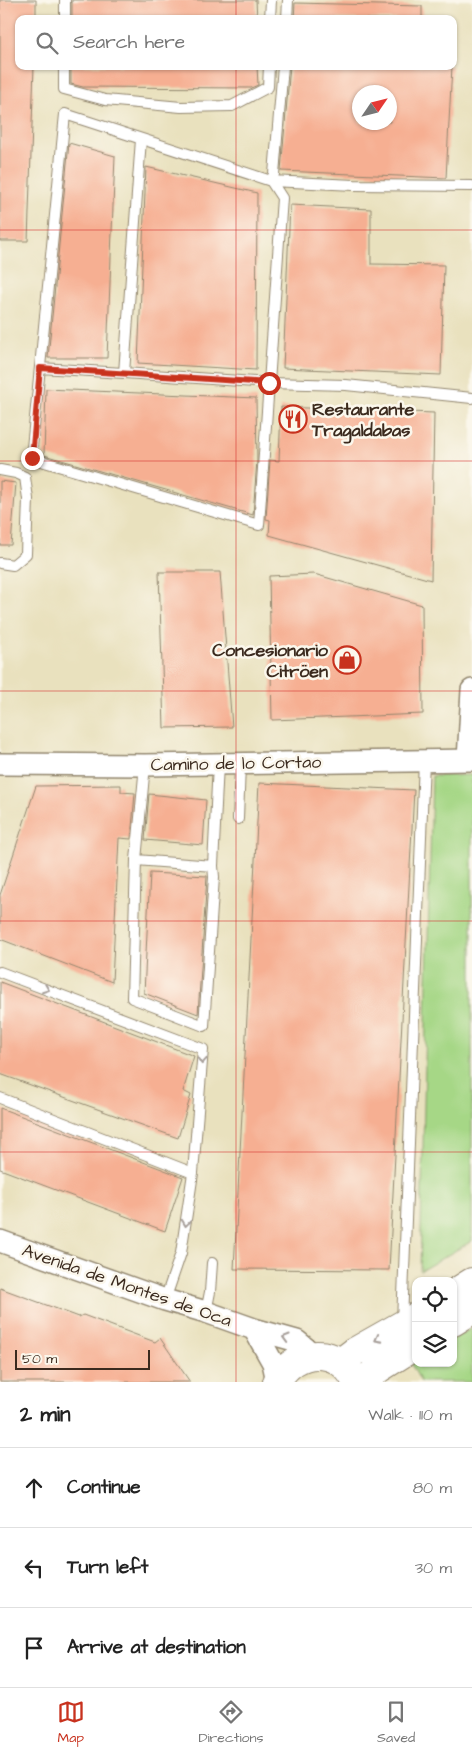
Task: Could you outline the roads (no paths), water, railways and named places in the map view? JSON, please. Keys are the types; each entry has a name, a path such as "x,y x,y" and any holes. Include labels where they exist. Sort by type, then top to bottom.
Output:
{"main road":[{"path":"457,1291 472,1282"},
{"path":"457,1319 472,1310"},
{"path":"277,1381 290,1364 299,1358 314,1355 327,1356 348,1372 354,1352 411,1329"},
{"path":"365,1382 411,1329"}],"street":[{"path":"470,760 472,690"},
{"name":"Camino de lo Cortao","path":"0,764 145,765 470,760"},
{"name":"Avenida de Montes de Oca","path":"0,1241 165,1300 297,1341 314,1355"},
{"name":"Avenida de Montes de Oca","path":"254,1329 273,1363 277,1381"}],"lane":[{"path":"65,0 65,15"},
{"path":"270,15 271,0"},
{"path":"287,15 288,0"},
{"path":"64,70 64,89 105,100 181,107 232,106 268,87 268,70"},
{"path":"271,181 274,174 283,70"},
{"path":"271,181 282,198 259,525 32,458 65,114 271,181 354,185 472,186"},
{"path":"124,373 141,139"},
{"path":"40,368 269,383 346,385 472,398"},
{"path":"0,470 25,477 28,499 26,554 13,565 0,563"},
{"path":"411,1329 424,760"},
{"path":"145,765 136,860 132,998 204,1026 214,877 218,764"},
{"path":"238,819 240,764"},
{"path":"136,860 213,866"},
{"path":"0,972 202,1049 193,1173 182,1253 165,1300"},
{"path":"0,1098 193,1173"},
{"path":"206,1312 210,1292 212,1262"}],"place":[{"name":"Restaurante Tragaldabas","path":"293,419"},
{"name":"Concesionario Citröen","path":"347,660"}]}
